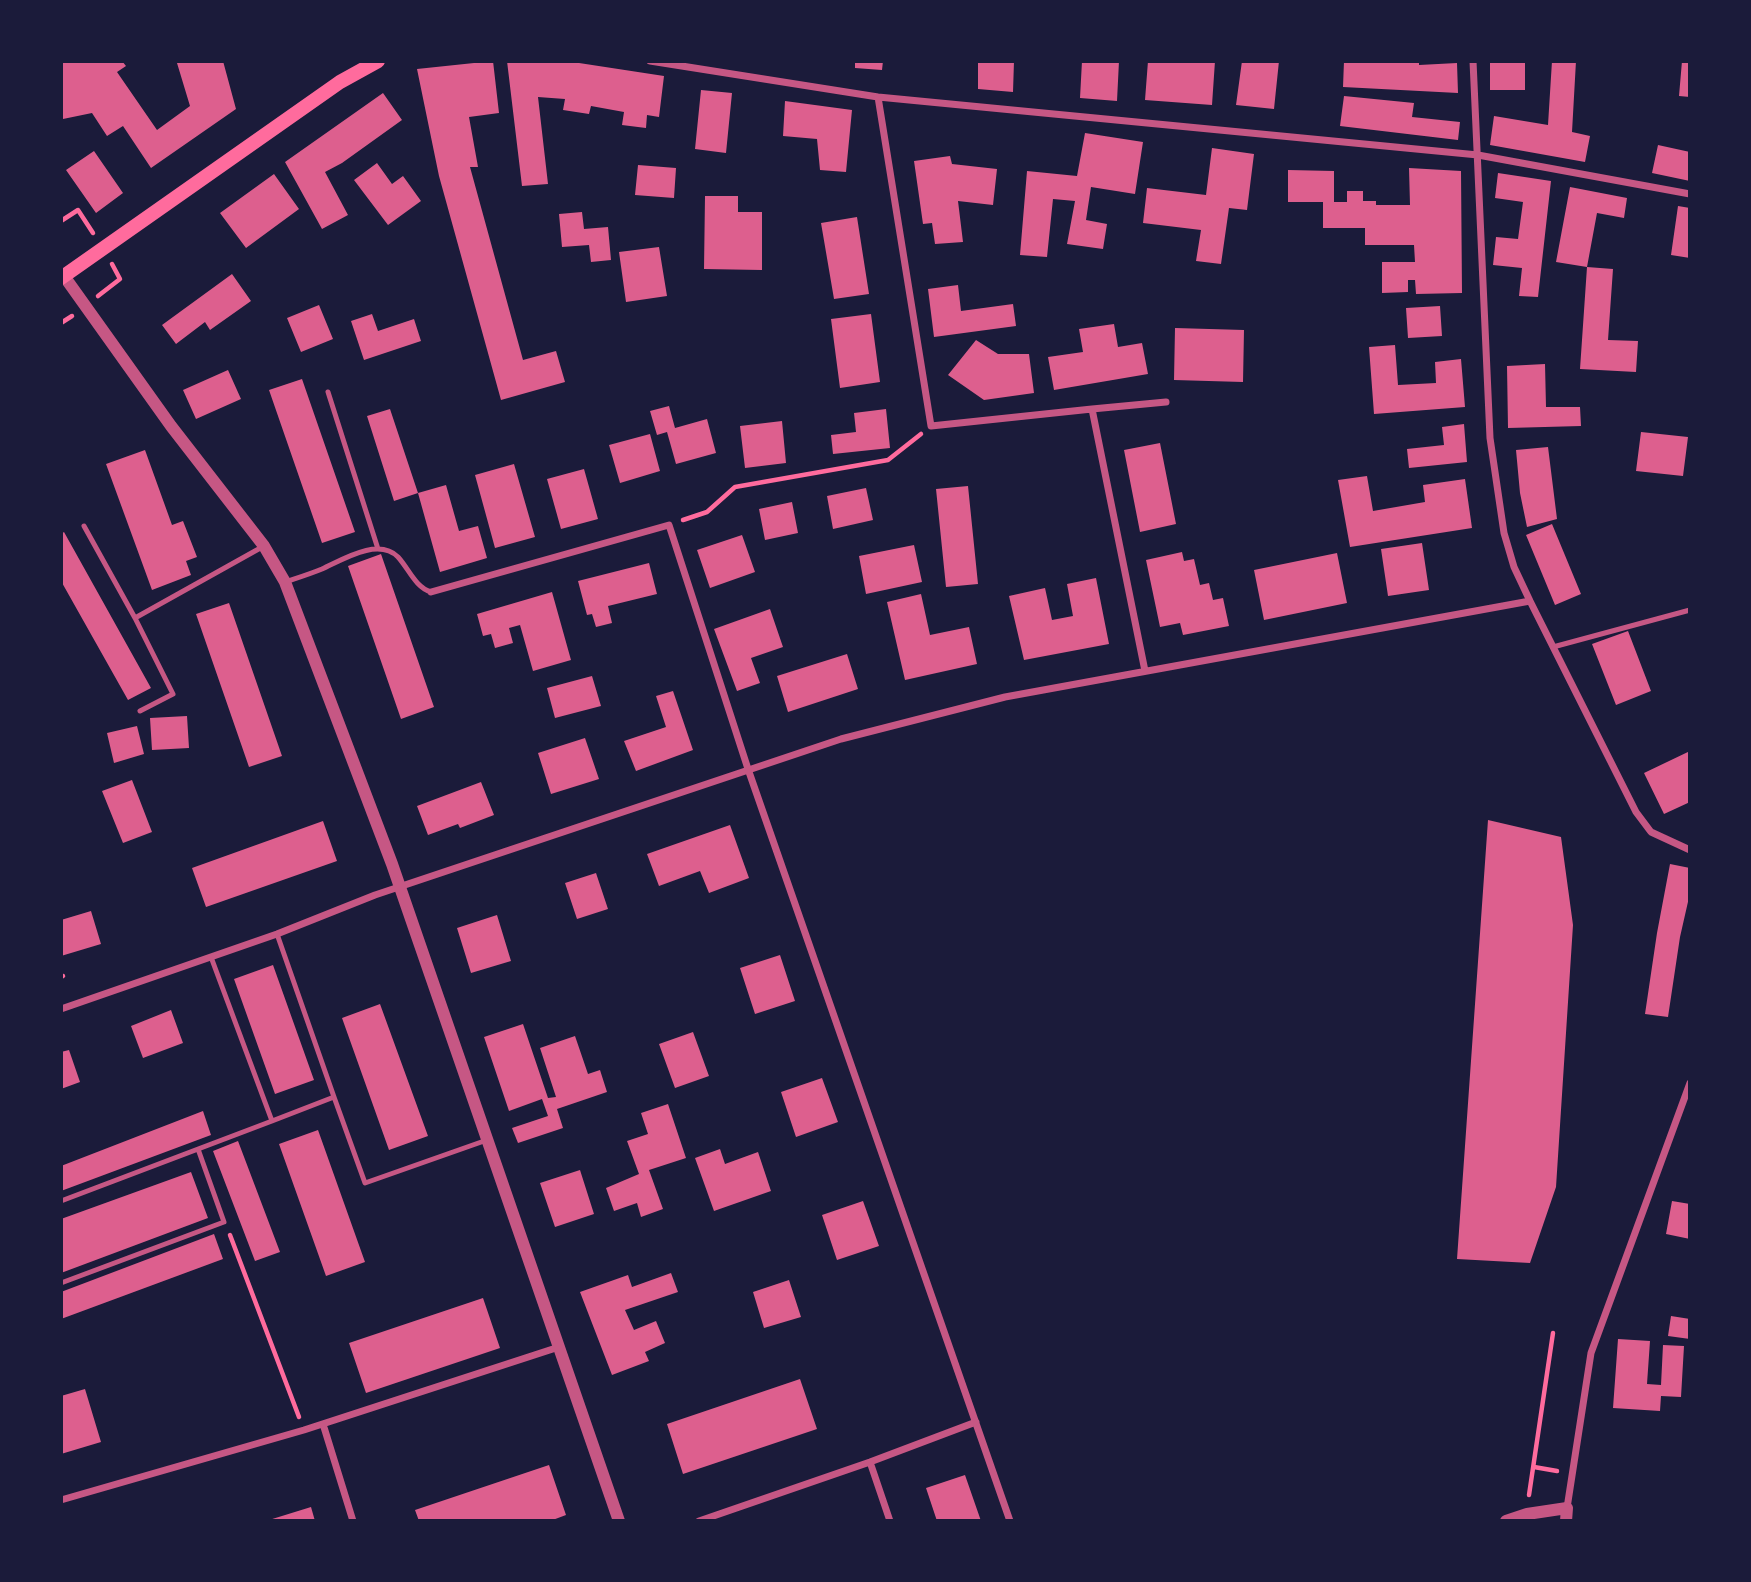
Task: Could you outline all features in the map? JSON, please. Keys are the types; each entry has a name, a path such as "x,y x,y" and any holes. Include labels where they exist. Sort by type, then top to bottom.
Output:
{"main road":[{"path":"62,275 340,82 378,61"}],"street":[{"path":"650,61 878,97 1478,155 1690,194"},
{"path":"1473,61 1490,438 1504,533 1514,567 1530,601 1636,812 1651,832 1690,850"},
{"path":"878,97 931,426 1166,402"},
{"path":"62,275 171,426 264,546 285,582 400,886 619,1521"},
{"path":"1092,409 1145,671"},
{"path":"431,592 669,525 748,769 1010,1521"},
{"path":"61,1009 277,934 400,886 841,739 1004,697 1530,601"},
{"path":"1506,1521 1527,1514 1566,1514 1591,1353 1690,1083"},
{"path":"61,1500 304,1430 559,1347"},
{"path":"699,1521 976,1422"},
{"path":"323,1424 353,1521"},
{"path":"870,1462 890,1521"}],"lane":[{"path":"328,392 378,549"},
{"path":"84,526 173,694 140,711"},
{"path":"135,618 264,546"},
{"path":"285,582 357,553 378,549 392,552 422,589 431,592"},
{"path":"1553,647 1690,610"},
{"path":"277,934 365,1183 487,1140"},
{"path":"211,957 272,1121"},
{"path":"61,1201 334,1097"},
{"path":"61,1283 224,1222 198,1149"}],"path":[{"path":"669,525 707,512 735,486 888,460 931,426"},
{"path":"224,1222 304,1430"},
{"path":"1527,1514 1553,1333"},
{"path":"1534,1467 1571,1473"}],"building":[{"path":"61,61 122,61 126,66 117,72 157,130 190,106 177,63 223,61 236,109 151,168 123,126 107,136 92,113 63,119"},
{"path":"493,61 499,113 469,117 478,167 470,167 523,360 556,351 565,382 501,400 439,176 417,69"},
{"path":"507,61 566,61 664,76 659,117 647,115 646,128 622,125 624,112 591,106 589,114 563,110 565,99 538,97 548,184 522,186"},
{"path":"855,61 883,61 882,70 855,68"},
{"path":"978,61 1014,61 1013,92 978,89"},
{"path":"1082,61 1119,61 1117,101 1080,98"},
{"path":"1148,61 1215,61 1212,105 1145,100"},
{"path":"1242,61 1279,61 1274,109 1236,105"},
{"path":"1344,61 1419,62 1419,65 1457,63 1458,93 1343,87"},
{"path":"1490,61 1525,61 1525,90 1490,90"},
{"path":"1552,61 1576,61 1572,132 1590,136 1585,162 1490,145 1494,116 1548,125"},
{"path":"1682,61 1690,61 1690,97 1679,96"},
{"path":"701,90 732,93 726,153 695,149"},
{"path":"383,93 402,120 325,172 348,215 322,229 285,162"},
{"path":"1344,96 1414,103 1412,117 1460,122 1458,140 1340,126"},
{"path":"785,101 852,110 846,172 820,170 817,139 783,136"},
{"path":"1085,133 1143,142 1135,194 1091,187 1086,220 1107,224 1103,249 1067,244 1075,201 1053,199 1047,257 1020,255 1027,171 1077,176"},
{"path":"1658,145 1690,152 1690,181 1652,173"},
{"path":"1212,148 1254,154 1247,210 1229,208 1221,264 1196,261 1201,230 1143,223 1147,188 1206,195"},
{"path":"94,151 123,193 96,213 66,170"},
{"path":"950,156 952,164 997,169 993,205 958,201 963,242 935,244 932,223 923,224 914,161"},
{"path":"377,163 392,184 403,176 421,201 388,225 354,180"},
{"path":"638,165 676,168 674,198 635,195"},
{"path":"1409,168 1461,171 1462,293 1416,294 1415,280 1408,280 1408,292 1382,293 1382,262 1415,262 1414,245 1365,245 1365,228 1323,228 1323,202 1288,202 1288,170 1334,171 1334,202 1347,202 1347,191 1363,191 1363,201 1376,201 1376,205 1410,205"},
{"path":"1498,173 1551,181 1538,297 1519,296 1522,268 1493,265 1496,237 1518,239 1523,202 1495,198"},
{"path":"274,174 299,209 246,248 220,213"},
{"path":"1570,187 1627,198 1624,218 1597,213 1587,267 1556,262"},
{"path":"705,196 738,196 738,212 762,212 762,270 704,269"},
{"path":"1678,206 1690,208 1690,258 1671,255"},
{"path":"582,212 584,229 608,227 611,260 591,262 589,245 562,247 559,214"},
{"path":"857,217 869,294 834,299 821,223"},
{"path":"659,247 667,296 626,302 619,252"},
{"path":"1587,267 1613,269 1608,340 1638,341 1636,372 1580,369"},
{"path":"232,274 251,301 210,330 205,322 176,344 162,325"},
{"path":"958,285 961,311 1013,304 1016,326 934,337 928,289"},
{"path":"319,305 333,339 301,352 287,318"},
{"path":"1440,306 1442,336 1408,338 1406,308"},
{"path":"372,314 378,331 414,319 421,341 364,360 351,321"},
{"path":"871,314 880,382 840,388 831,319"},
{"path":"1114,324 1118,347 1142,343 1148,374 1054,390 1048,357 1083,352 1079,329"},
{"path":"1175,328 1244,330 1243,382 1174,380"},
{"path":"976,340 998,354 1029,354 1034,393 984,400 948,375"},
{"path":"1395,345 1398,385 1436,383 1435,362 1461,359 1465,407 1374,414 1369,347"},
{"path":"1545,364 1546,407 1580,407 1581,426 1508,428 1507,366"},
{"path":"228,370 241,399 196,419 183,390"},
{"path":"302,379 355,532 322,543 269,390"},
{"path":"669,406 675,428 707,419 716,453 676,464 667,432 657,435 650,411"},
{"path":"390,409 418,493 394,501 367,416"},
{"path":"886,409 890,448 833,454 831,435 856,432 854,413"},
{"path":"782,421 786,463 745,468 740,426"},
{"path":"1464,424 1467,462 1409,468 1407,449 1444,445 1442,427"},
{"path":"1641,432 1688,437 1683,476 1636,471"},
{"path":"650,434 660,471 620,483 609,445"},
{"path":"1160,443 1176,524 1140,532 1124,450"},
{"path":"1548,447 1557,519 1527,527 1520,493 1516,450"},
{"path":"145,450 172,525 183,521 197,557 186,561 191,575 152,590 106,464"},
{"path":"514,464 535,537 495,548 475,475"},
{"path":"584,469 598,519 561,529 547,479"},
{"path":"1367,476 1373,511 1425,502 1423,485 1465,479 1472,528 1350,547 1338,480"},
{"path":"446,485 459,531 478,526 487,558 440,572 418,493"},
{"path":"968,486 978,584 946,587 936,489"},
{"path":"866,488 873,520 833,529 827,496"},
{"path":"792,502 798,533 765,540 759,509"},
{"path":"1552,524 1581,594 1555,605 1526,535"},
{"path":"64,532 151,688 128,700 61,581 61,534"},
{"path":"742,535 755,572 710,588 697,550"},
{"path":"1422,543 1429,590 1388,596 1381,549"},
{"path":"914,545 922,582 866,594 859,556"},
{"path":"1182,552 1184,561 1194,559 1200,585 1209,583 1213,600 1223,598 1229,626 1183,635 1180,623 1160,627 1146,560"},
{"path":"1337,553 1347,603 1264,620 1254,570"},
{"path":"381,554 434,707 401,719 348,566"},
{"path":"649,563 657,594 608,606 612,623 596,627 592,614 587,615 578,581"},
{"path":"1096,578 1109,644 1024,660 1009,596 1045,588 1052,620 1073,616 1067,584"},
{"path":"552,592 571,660 533,671 520,625 509,628 513,643 495,648 491,634 483,636 477,614"},
{"path":"921,594 930,635 969,627 977,664 905,680 887,602"},
{"path":"229,603 282,756 249,767 196,614"},
{"path":"770,609 783,647 751,658 760,683 737,691 714,629"},
{"path":"1628,631 1651,691 1616,705 1592,644"},
{"path":"847,654 858,689 788,712 777,676"},
{"path":"592,676 601,706 555,718 547,688"},
{"path":"673,691 693,750 636,771 624,741 666,727 656,696"},
{"path":"187,716 189,748 152,750 150,718"},
{"path":"137,726 144,754 114,763 107,733"},
{"path":"585,738 599,779 551,794 538,753"},
{"path":"1690,751 1690,802 1664,814 1644,773"},
{"path":"132,780 152,832 123,843 102,791"},
{"path":"481,782 494,815 460,828 458,824 428,835 417,806"},
{"path":"1488,820 1561,837 1573,925 1556,1187 1530,1263 1457,1259"},
{"path":"323,821 337,861 206,907 192,868"},
{"path":"730,825 749,878 709,893 700,871 659,886 647,854"},
{"path":"1670,864 1690,868 1690,893 1680,937 1668,1017 1645,1014"},
{"path":"596,873 608,909 577,919 565,883"},
{"path":"91,911 101,944 61,956 61,920"},
{"path":"497,915 511,961 471,973 457,928"},
{"path":"780,955 795,1001 755,1014 740,968"},
{"path":"273,965 314,1080 275,1094 234,979"},
{"path":"380,1004 428,1136 389,1150 342,1018"},
{"path":"171,1010 183,1043 143,1058 131,1026"},
{"path":"523,1024 548,1098 556,1097 540,1048 575,1036 588,1074 600,1070 607,1092 557,1109 563,1128 518,1143 512,1128 548,1116 542,1099 509,1111 484,1037"},
{"path":"693,1032 709,1076 675,1088 659,1044"},
{"path":"69,1050 80,1082 61,1089 61,1052"},
{"path":"822,1078 838,1122 796,1137 781,1092"},
{"path":"668,1104 686,1158 649,1170 663,1209 641,1217 637,1203 614,1211 606,1188 639,1174 627,1141 648,1134 641,1113"},
{"path":"203,1111 211,1135 61,1191 61,1166"},
{"path":"318,1130 365,1262 326,1276 279,1144"},
{"path":"238,1141 280,1252 255,1261 213,1151"},
{"path":"720,1149 725,1164 758,1152 771,1191 714,1211 695,1158"},
{"path":"580,1170 594,1214 555,1227 540,1183"},
{"path":"191,1172 208,1218 61,1273 61,1219"},
{"path":"863,1201 879,1246 837,1260 822,1215"},
{"path":"1672,1201 1690,1204 1690,1239 1666,1234"},
{"path":"214,1234 223,1259 61,1319 61,1292"},
{"path":"671,1273 678,1292 625,1310 634,1330 656,1321 665,1343 645,1352 649,1361 612,1375 580,1292 628,1275 632,1287"},
{"path":"789,1280 801,1317 764,1328 753,1292"},
{"path":"483,1298 500,1348 366,1393 349,1343"},
{"path":"1671,1316 1690,1319 1690,1339 1668,1336"},
{"path":"1618,1339 1650,1341 1647,1384 1661,1385 1663,1345 1684,1346 1681,1397 1661,1396 1660,1411 1613,1408"},
{"path":"800,1379 817,1429 683,1474 667,1424"},
{"path":"85,1389 101,1442 61,1454 61,1396"},
{"path":"549,1465 566,1515 550,1521 419,1521 415,1510"},
{"path":"965,1475 981,1521 937,1521 926,1488"},
{"path":"311,1507 315,1521 269,1521 269,1520"}]}
